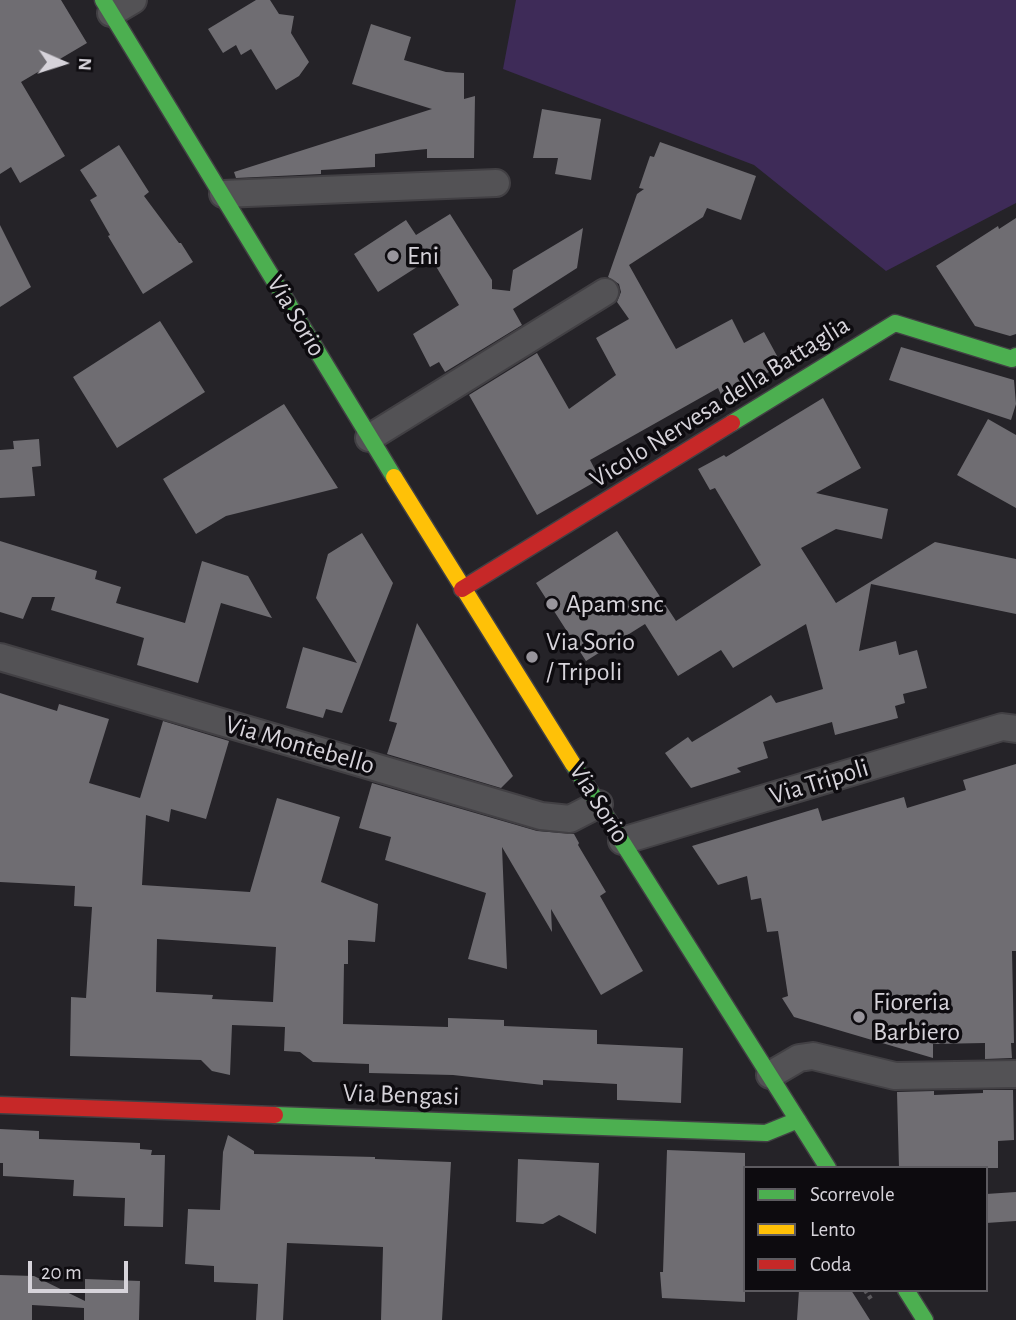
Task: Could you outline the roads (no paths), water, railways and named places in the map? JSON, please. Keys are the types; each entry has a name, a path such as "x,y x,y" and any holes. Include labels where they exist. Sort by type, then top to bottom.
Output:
{"street":[{"name":"Via Sorio","path":"116,4 223,194 369,438 827,1166"},
{"path":"223,194 496,183"},
{"path":"369,438 606,292"},
{"name":"Vicolo Nervesa della Battaglia","path":"462,589 895,323 1012,359 1016,356"},
{"name":"Via Montebello","path":"0,657 541,816 570,819 599,804"},
{"name":"Via Tripoli","path":"622,841 1002,727 1016,729"},
{"path":"771,1075 799,1058 813,1056 895,1076 1016,1074"},
{"name":"Via Bengasi","path":"0,1105 766,1133 798,1120"},
{"path":"907,1292 925,1320"}],"place":[{"name":"Eni","path":"393,256"},
{"name":"Apam snc","path":"552,604"},
{"name":"Via Sorio / Tripoli","path":"532,657"},
{"name":"Fioreria Barbiero","path":"859,1017"}]}
